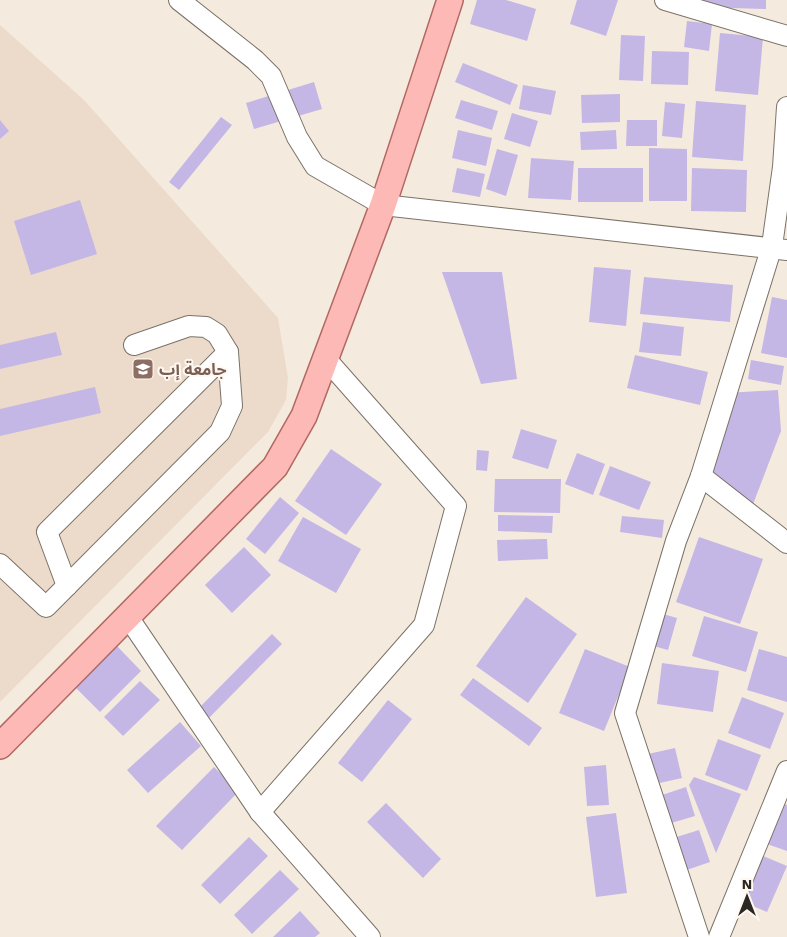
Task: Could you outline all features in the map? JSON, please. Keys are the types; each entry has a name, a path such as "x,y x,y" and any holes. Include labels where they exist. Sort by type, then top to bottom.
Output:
{"main road":[{"path":"0,746 276,467 304,416 384,205 450,0"}],"street":[{"path":"179,0 255,60 271,76 297,137 315,166 384,205 779,248"},
{"path":"665,0 787,36"},
{"path":"699,937 624,713 676,541 701,476 779,248 787,107"},
{"path":"0,564 46,607 220,432 232,406 228,352 217,334 206,327 189,326 134,345"},
{"path":"67,586 47,532 228,352"},
{"path":"260,812 424,624 456,506 326,359"},
{"path":"701,476 787,543"},
{"path":"128,618 260,812 370,937"},
{"path":"719,937 787,771"}],"shaded area":[{"name":"جامعة إب","path":"0,25 84,100 278,318 288,378 286,400 268,432 0,702"}],"building":[{"path":"477,0 506,0 536,9 527,41 470,24"},
{"path":"577,0 618,0 606,36 570,24"},
{"path":"699,0 766,0 766,9 699,7"},
{"path":"687,21 712,24 709,51 684,47"},
{"path":"720,33 763,37 758,95 715,91"},
{"path":"621,35 645,36 643,81 619,80"},
{"path":"652,51 689,52 688,85 651,84"},
{"path":"463,63 518,85 510,105 455,82"},
{"path":"314,82 322,109 254,129 246,103"},
{"path":"523,85 556,91 551,115 519,109"},
{"path":"620,94 620,122 582,123 581,95"},
{"path":"461,100 498,111 492,130 455,118"},
{"path":"696,101 746,105 743,161 692,157"},
{"path":"665,102 685,104 682,138 662,136"},
{"path":"512,113 538,121 530,147 504,139"},
{"path":"221,117 232,125 179,190 169,182"},
{"path":"0,120 9,131 0,139"},
{"path":"627,120 657,120 657,146 626,146"},
{"path":"458,130 492,138 486,166 452,158"},
{"path":"616,130 617,149 581,150 580,132"},
{"path":"649,148 687,149 687,201 649,201"},
{"path":"497,149 518,155 506,196 486,189"},
{"path":"531,158 574,161 571,200 528,198"},
{"path":"457,168 485,174 480,197 452,192"},
{"path":"578,168 643,168 643,202 578,202"},
{"path":"692,168 747,170 746,212 691,211"},
{"path":"80,200 97,254 31,275 14,221"},
{"path":"594,267 631,270 626,326 589,322"},
{"path":"442,272 502,272 517,379 481,384"},
{"path":"644,277 733,285 730,322 640,314"},
{"path":"772,297 787,300 787,358 761,353"},
{"path":"643,322 684,327 681,356 639,352"},
{"path":"56,332 62,355 0,369 0,345"},
{"path":"635,355 708,372 700,405 627,388"},
{"path":"751,360 784,366 781,385 748,379"},
{"path":"95,387 101,413 0,436 0,409"},
{"path":"778,390 781,431 752,507 693,472 726,393"},
{"path":"521,429 557,440 548,469 512,458"},
{"path":"331,449 382,484 346,535 295,501"},
{"path":"477,450 489,451 487,471 476,470"},
{"path":"577,453 605,464 593,495 565,484"},
{"path":"610,466 651,482 639,510 599,495"},
{"path":"495,479 561,479 560,513 494,512"},
{"path":"280,497 299,513 265,554 246,539"},
{"path":"498,515 553,516 552,533 498,531"},
{"path":"622,516 664,520 662,538 620,532"},
{"path":"303,517 361,549 336,593 278,561"},
{"path":"699,537 763,559 740,624 676,602"},
{"path":"547,539 548,559 498,561 497,540"},
{"path":"244,547 271,575 232,613 205,585"},
{"path":"526,597 577,634 528,703 476,666"},
{"path":"656,612 677,618 668,650 646,644"},
{"path":"704,616 758,632 746,672 692,656"},
{"path":"272,634 282,644 207,720 197,710"},
{"path":"116,645 141,671 100,712 74,686"},
{"path":"585,649 630,667 604,731 559,713"},
{"path":"759,649 787,657 787,702 747,690"},
{"path":"662,663 719,671 713,712 657,704"},
{"path":"473,678 542,728 529,746 460,695"},
{"path":"140,681 160,700 123,736 104,717"},
{"path":"742,697 784,713 770,749 728,733"},
{"path":"388,700 412,719 362,782 338,763"},
{"path":"180,722 201,746 148,793 127,770"},
{"path":"718,739 761,755 747,791 705,775"},
{"path":"675,748 682,778 646,786 639,756"},
{"path":"606,765 609,805 587,806 584,767"},
{"path":"214,767 239,791 182,850 156,826"},
{"path":"694,777 741,794 716,853 689,785"},
{"path":"686,787 695,816 661,826 653,798"},
{"path":"386,803 441,859 423,878 367,822"},
{"path":"782,803 787,805 787,851 767,844"},
{"path":"616,813 627,893 596,897 586,817"},
{"path":"699,830 710,862 678,873 667,840"},
{"path":"249,837 268,856 220,904 201,885"},
{"path":"761,855 787,866 767,912 741,901"},
{"path":"280,870 299,889 252,934 234,915"},
{"path":"300,911 320,933 315,937 273,937"}],"place":[{"name":"جامعة إب","path":"143,369"}]}
